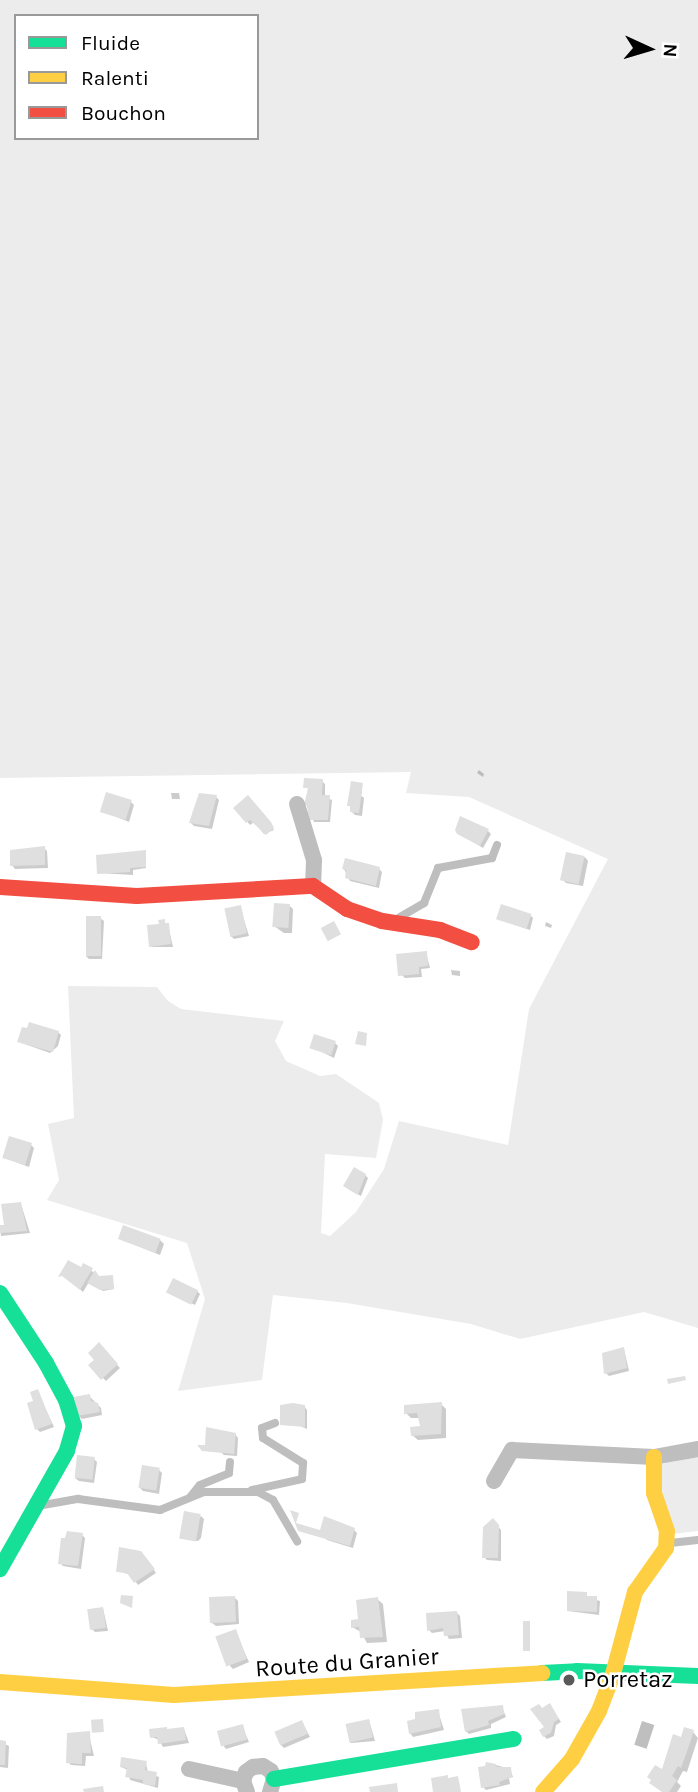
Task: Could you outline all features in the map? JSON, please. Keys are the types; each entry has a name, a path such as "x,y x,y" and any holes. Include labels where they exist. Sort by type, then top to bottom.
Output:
{"street":[{"path":"297,804 314,860 313,886"},
{"path":"0,887 137,896 313,886 347,909 391,922 440,930 472,942"},
{"path":"0,1293 46,1363 66,1400 74,1426 67,1451 0,1569"},
{"path":"494,1481 512,1450 654,1457 698,1449"},
{"path":"543,1792 582,1743 599,1711 613,1674 635,1592 667,1543 667,1531 654,1493 654,1457"},
{"name":"Route du Granier","path":"0,1682 174,1695 577,1671 613,1674 636,1671 698,1676"},
{"path":"189,1769 245,1787 246,1772 253,1767 262,1766 271,1771 272,1786 514,1739"}],"lane":[{"path":"391,922 424,904 438,868 492,858 497,845"},
{"path":"245,1491 302,1479 303,1463 263,1438 262,1429 275,1423"},
{"path":"191,1496 200,1485 229,1474 230,1462"},
{"path":"33,1509 60,1500 78,1499 160,1510 191,1496 216,1490 258,1492 273,1500 297,1541"},
{"path":"667,1543 698,1540"}],"shaded area":[{"path":"0,0 698,0 698,1328 644,1312 520,1339 471,1324 347,1303 273,1295 262,1380 178,1391 205,1299 187,1243 47,1200 59,1180 48,1124 74,1118 68,986 157,987 168,1001 181,1009 284,1021 275,1041 286,1061 320,1076 336,1074 379,1103 383,1120 376,1158 325,1154 321,1233 330,1236 356,1212 384,1169 399,1121 508,1145 529,1009 608,859 469,797 406,793 411,772 0,778"},
{"path":"698,1457 698,1531 672,1534 659,1477 662,1464"},
{"path":"642,1721 654,1725 647,1749 634,1745"}],"building":[{"path":"304,778 323,779 322,795 330,795 328,820 309,820 307,805 304,805 308,788 303,788"},
{"path":"351,781 363,783 359,813 350,812 350,806 347,806"},
{"path":"106,792 132,800 126,820 100,812"},
{"path":"199,793 217,795 209,826 189,823"},
{"path":"248,795 274,828 266,835 250,820 246,823 233,808"},
{"path":"460,816 489,829 480,846 457,834 455,830"},
{"path":"45,846 45,865 10,866 10,850"},
{"path":"146,850 146,867 130,868 130,872 97,874 96,855"},
{"path":"566,852 585,856 579,884 560,880"},
{"path":"345,858 380,867 376,886 345,878 346,870 342,869"},
{"path":"274,903 290,904 288,928 272,927"},
{"path":"501,904 531,914 526,929 496,919"},
{"path":"241,905 247,933 230,937 224,909"},
{"path":"86,916 101,916 101,956 86,956"},
{"path":"165,919 165,923 169,923 171,944 149,947 147,925 159,924 158,920"},
{"path":"334,921 341,934 328,941 321,928"},
{"path":"427,951 428,966 419,967 419,974 398,976 396,954"},
{"path":"29,1022 59,1031 53,1052 17,1042 22,1027 27,1028"},
{"path":"358,1031 367,1033 366,1046 355,1044"},
{"path":"314,1034 336,1041 331,1055 309,1048"},
{"path":"9,1136 32,1143 25,1165 2,1158"},
{"path":"354,1167 366,1174 358,1195 343,1186"},
{"path":"21,1202 27,1231 0,1233 0,1225 4,1225 1,1204"},
{"path":"123,1225 161,1239 155,1253 118,1239"},
{"path":"68,1260 81,1267 83,1263 93,1268 80,1290 62,1276 58,1277"},
{"path":"95,1270 99,1276 113,1275 114,1289 100,1290 87,1283"},
{"path":"173,1278 198,1290 191,1305 166,1292"},
{"path":"99,1342 118,1364 101,1380 88,1365 94,1360 88,1353"},
{"path":"624,1347 627,1368 604,1374 602,1353"},
{"path":"685,1376 686,1380 668,1384 667,1379"},
{"path":"38,1389 52,1424 35,1430 27,1403 33,1401 30,1392"},
{"path":"90,1394 91,1401 98,1403 100,1412 77,1416 73,1397"},
{"path":"442,1402 441,1434 411,1436 410,1427 420,1426 417,1413 404,1414 404,1405"},
{"path":"280,1405 305,1405 305,1427 280,1425"},
{"path":"206,1427 236,1433 234,1454 202,1451 197,1445 205,1445"},
{"path":"77,1455 95,1457 92,1480 75,1478"},
{"path":"142,1465 160,1468 156,1491 138,1488"},
{"path":"290,1510 299,1513 296,1523 320,1530 324,1516 355,1528 350,1546 298,1531"},
{"path":"184,1511 201,1514 196,1542 179,1539"},
{"path":"493,1518 499,1525 498,1558 482,1558 483,1527"},
{"path":"67,1531 83,1533 78,1566 58,1564 61,1538 65,1538"},
{"path":"119,1547 141,1551 155,1569 134,1583 127,1573 116,1572"},
{"path":"567,1591 587,1592 587,1596 597,1596 597,1612 567,1611"},
{"path":"121,1595 133,1596 132,1608 120,1603"},
{"path":"235,1596 236,1622 210,1623 209,1597"},
{"path":"378,1597 383,1637 360,1638 359,1627 351,1628 351,1620 358,1619 356,1600"},
{"path":"103,1607 106,1628 90,1630 87,1609"},
{"path":"457,1611 459,1635 444,1636 443,1628 427,1631 426,1613"},
{"path":"523,1621 530,1621 530,1651 523,1651"},
{"path":"236,1629 247,1659 226,1667 215,1637"},
{"path":"550,1703 559,1719 554,1722 551,1733 543,1737 539,1730 544,1727 530,1709 539,1704 542,1708"},
{"path":"503,1705 504,1714 488,1721 489,1725 465,1732 461,1709"},
{"path":"439,1709 441,1727 409,1734 407,1721 415,1719 415,1712"},
{"path":"103,1719 104,1732 92,1733 91,1720"},
{"path":"369,1719 373,1738 349,1743 346,1724"},
{"path":"302,1720 308,1734 280,1746 274,1732"},
{"path":"243,1724 247,1739 221,1746 217,1731"},
{"path":"184,1727 186,1740 158,1744 157,1737 150,1738 149,1729"},
{"path":"684,1727 694,1730 691,1740 681,1768 678,1766 672,1776 677,1780 669,1792 662,1792 649,1783 651,1780 647,1777 655,1765 662,1769 673,1734 681,1737"},
{"path":"90,1731 91,1753 82,1753 82,1764 66,1763 67,1733"},
{"path":"0,1740 6,1741 5,1765 0,1765"},
{"path":"121,1757 147,1761 145,1770 157,1772 155,1786 143,1784 143,1780 125,1777 127,1768 120,1767"},
{"path":"486,1762 496,1764 497,1767 511,1767 512,1777 499,1782 500,1785 481,1788 478,1767 485,1766"},
{"path":"448,1775 448,1778 458,1776 461,1792 433,1792 431,1778"},
{"path":"397,1783 398,1792 370,1792 369,1787"},
{"path":"103,1786 104,1792 84,1792 83,1789"}],"traffic: fast":[{"path":"0,1293 46,1363 66,1400 74,1426 67,1451 0,1569"},
{"path":"542,1673 577,1671 698,1676"},
{"path":"274,1779 514,1739"}],"traffic: slow":[{"path":"543,1792 572,1759 599,1711 613,1674 635,1592 666,1548 667,1531 654,1493 654,1457"},
{"path":"0,1682 174,1695 542,1673"}],"traffic: jam":[{"path":"0,887 137,896 313,886 347,909 382,921 440,930 472,942"}],"place":[{"name":"Porretaz","path":"569,1680"}]}
